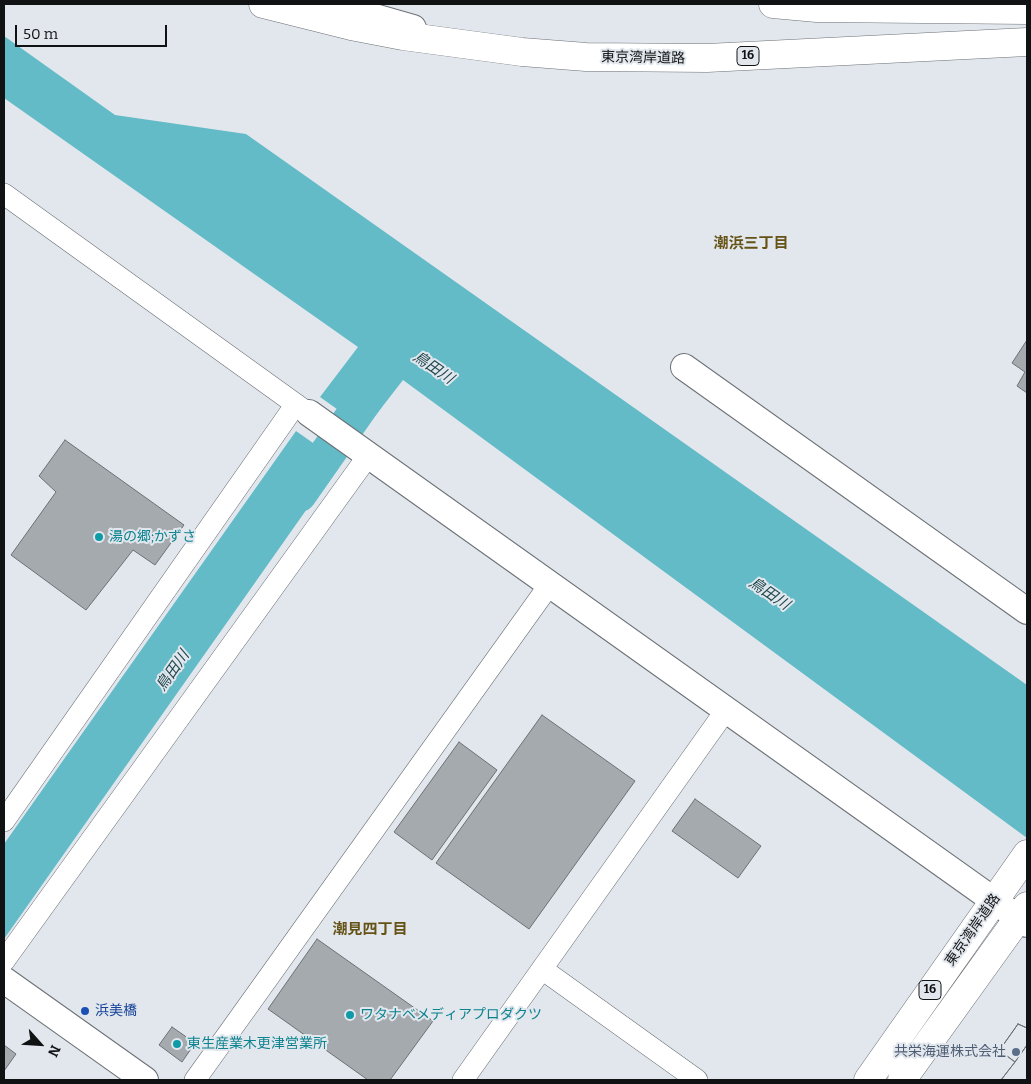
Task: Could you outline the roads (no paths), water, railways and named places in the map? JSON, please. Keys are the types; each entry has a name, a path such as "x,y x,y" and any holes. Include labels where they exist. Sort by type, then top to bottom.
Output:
{"highway":[{"name":"東京湾岸道路","path":"263,4 351,26 522,52 586,57 678,59 1027,42"},
{"path":"773,4 817,8 1027,10"},
{"name":"東京湾岸道路","path":"868,1080 1027,854"},
{"name":"16","path":"902,1080 1024,916"}],"street":[{"path":"329,4 469,45"},
{"path":"4,194 993,900 1024,916"},
{"path":"684,367 1027,611"},
{"path":"4,820 303,409"},
{"path":"4,961 362,451"},
{"path":"195,1080 550,584"},
{"path":"462,1080 726,710"},
{"path":"542,968 697,1080"},
{"path":"4,980 144,1080"}],"water":[{"path":"4,36 115,115 246,134 1027,685 1027,838 403,380 365,429 320,397 358,347 4,98"},
{"path":"296,431 340,462 4,939 4,844"}],"waterway":[{"name":"鳥田川","path":"299,494 380,378"}],"place":[{"name":"湯の郷;かずさ","path":"99,537"},
{"name":"浜美橋","path":"85,1011"},
{"name":"ワタナベメディアプロダクツ","path":"350,1015"},
{"name":"東生産業木更津営業所","path":"177,1044"},
{"name":"共栄海運株式会社","path":"1016,1052"}],"district":[{"name":"潮浜三丁目","path":"751,244"},
{"name":"潮見四丁目","path":"370,930"}]}
